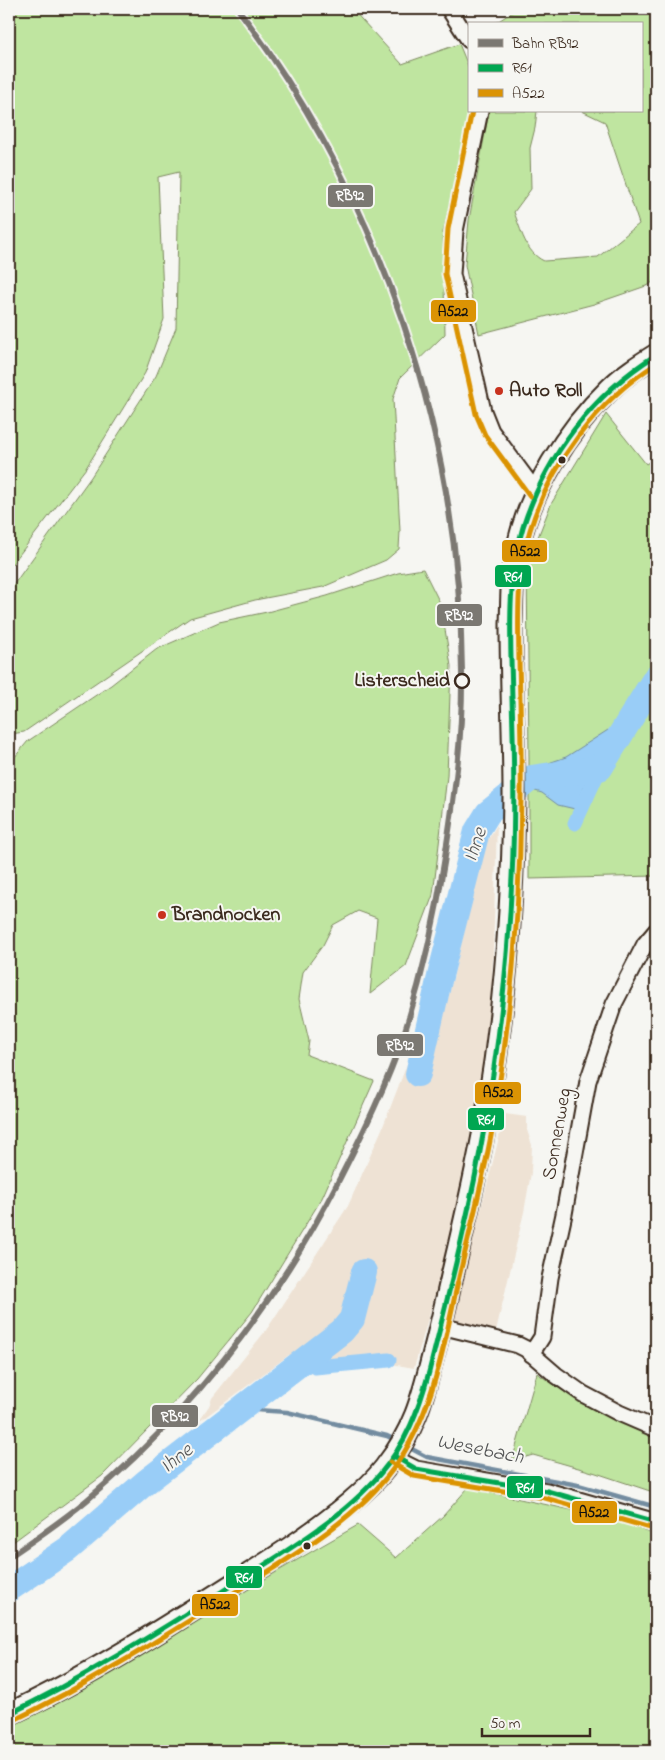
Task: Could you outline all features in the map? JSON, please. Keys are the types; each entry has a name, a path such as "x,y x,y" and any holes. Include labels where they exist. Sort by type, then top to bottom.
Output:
{"main road":[{"path":"9,1714 61,1689 110,1661 297,1544 364,1491 378,1477 399,1448 419,1409 441,1326 488,1111 503,1000 514,816 511,650 512,586 516,553 536,492 578,425 610,388 656,355"}],"street":[{"path":"449,9 468,38"},
{"path":"480,112 455,231 452,274 483,410 491,431 536,492"},
{"name":"Sonnenweg","path":"531,1354 542,1337 550,1278 564,1214 588,1081 614,1004 645,944 656,931"},
{"path":"441,1326 518,1345 583,1394 619,1413 656,1429"},
{"path":"399,1448 404,1463 416,1469 548,1491 656,1522"}],"shaded area":[{"path":"497,825 492,984 484,1053 467,1164 439,1281 414,1368 391,1364 389,1356 319,1361 304,1350 294,1359 289,1355 196,1424 209,1406 212,1398 267,1329 348,1206 382,1129 409,1059 433,1061 486,843"},
{"path":"505,1114 527,1117 527,1130 532,1145 531,1173 524,1212 495,1335 452,1323"}],"green space":[{"path":"9,9 352,9 402,64 459,44 468,66 468,112 471,112 443,232 445,334 400,378 393,399 400,531 399,549 386,560 323,587 255,600 190,618 24,732 11,734 9,725 9,591 91,477 156,376 176,328 179,172 158,177 164,319 145,373 86,468 9,568"},
{"path":"517,9 656,9 656,279 649,285 594,304 479,334 465,265 469,220 489,112 537,112 530,148 531,189 514,212 528,247 538,257 544,261 598,257 639,224 605,122 584,112 642,112 642,22 497,22"},
{"path":"606,414 646,464 656,457 656,876 529,879 527,565 551,504"},
{"path":"423,569 441,605 451,666 447,776 433,895 406,966 370,994 377,918 358,911 333,925 323,945 303,972 299,999 309,1041 307,1055 374,1081 322,1198 252,1312 197,1379 102,1476 9,1545 9,764 28,741 111,685 157,649 219,622 267,612 327,596 398,573"},
{"path":"537,1373 573,1398 656,1433 656,1493 533,1455 512,1461"},
{"path":"468,1488 609,1518 656,1535 656,1751 9,1751 9,1727 58,1703 106,1676 239,1594 358,1525 396,1558 443,1516"}],"water":[{"path":"608,730 610,734 608,739 591,770 575,809 558,805 542,793 532,790 531,769 566,757"}],"waterway":[{"name":"Ihne","path":"418,1074 441,972 477,831 488,813 531,778 600,768 656,677"},
{"path":"575,823 600,768"},
{"name":"Ihne","path":"9,1589 68,1549 146,1482 342,1331 352,1319 364,1272"},
{"path":"304,1362 315,1367 389,1360"},
{"name":"Wesebach","path":"242,1409 287,1412 387,1436 397,1441"},
{"name":"Wesebach","path":"406,1446 427,1457 578,1485 656,1507"}],"rail line":[{"name":"RB92","path":"9,1557 87,1500 163,1429 230,1352 289,1268 349,1160 375,1107 397,1053 417,992 436,906 448,839 459,743 462,695 458,582 446,494 428,407 403,322 371,239 333,159 289,82 238,9"}],"transit line":[{"name":"A522","path":"472,112 448,229 445,274 476,414 485,435 530,496"},
{"name":"R61","path":"9,1714 121,1654 269,1562 329,1522 380,1474 397,1451 410,1426 429,1372 466,1221 484,1129 502,1004 513,855 514,788 511,612 514,569 518,548 523,527 533,501 545,476 574,429 612,388 656,355"},
{"name":"A522","path":"12,1721 69,1692 178,1628 275,1567 340,1522 359,1506 393,1469 407,1448 418,1425 436,1377 481,1182 493,1125 510,1004 520,840 519,611 521,578 526,546 539,505 550,481 579,436 614,396 656,364"},
{"name":"R61","path":"394,1456 416,1469 547,1491 656,1522"},
{"name":"A522","path":"390,1462 414,1476 545,1498 654,1529"}],"place":[{"name":"Auto Roll","path":"499,391"},
{"name":"Listerscheid","path":"462,681"},
{"name":"Brandnocken","path":"162,915"}]}
